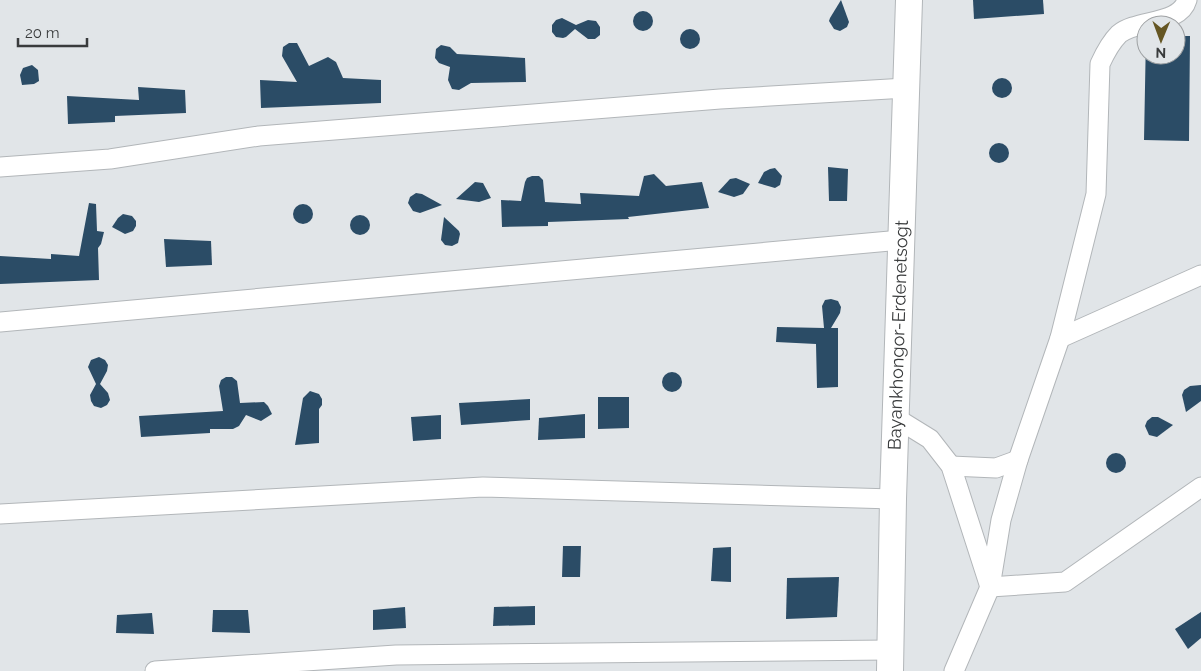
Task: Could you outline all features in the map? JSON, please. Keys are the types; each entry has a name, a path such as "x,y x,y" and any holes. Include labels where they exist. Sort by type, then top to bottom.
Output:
{"street":[{"name":"Bayankhongor-Erdenetsogt","path":"890,660 893,499 909,0"},
{"path":"954,671 990,587 1001,520 1018,460 1060,338 1096,194 1100,64 1107,48 1121,33 1145,23 1173,16 1185,7 1187,0"},
{"path":"0,167 110,160 268,136 720,99 906,88"},
{"path":"0,322 901,240"},
{"path":"1060,338 1201,275"},
{"path":"896,418 930,439 951,466 990,587"},
{"path":"951,466 996,468 1018,460"},
{"path":"0,514 483,487 893,499"},
{"path":"990,587 1065,582 1201,487"},
{"path":"154,671 396,655 890,660"}],"building":[{"path":"841,0 849,22 847,27 840,31 834,29 829,21"},
{"path":"973,0 1043,0 1044,14 974,19"},
{"path":"643,11 650,14 653,21 650,28 643,31 636,28 633,21 636,14"},
{"path":"562,18 576,25 588,20 596,21 600,27 600,35 595,39 588,39 575,29 566,37 556,37 552,32 552,25 556,20"},
{"path":"690,29 697,32 700,39 697,46 690,49 683,46 680,39 683,32"},
{"path":"1186,36 1190,36 1189,141 1144,140 1145,65 1186,65"},
{"path":"289,43 297,43 309,66 328,57 336,62 343,78 381,80 381,103 261,108 260,80 297,82 282,56 283,47"},
{"path":"441,45 450,47 457,54 525,58 526,82 471,83 459,90 452,89 448,80 450,67 439,63 435,58 436,49"},
{"path":"32,65 38,70 39,81 34,84 22,85 20,75 23,68"},
{"path":"1002,78 1009,81 1012,88 1009,95 1002,98 995,95 992,88 995,81"},
{"path":"138,87 185,90 186,113 115,116 115,122 68,124 67,96 139,100"},
{"path":"999,143 1006,146 1009,153 1006,160 999,163 992,160 989,153 992,146"},
{"path":"828,167 848,169 847,201 829,201"},
{"path":"775,168 782,176 780,185 775,188 758,183 764,172"},
{"path":"654,174 666,186 702,182 709,208 628,217 629,219 548,222 548,226 502,227 501,200 521,201 525,182 527,178 532,176 539,176 543,180 545,202 581,204 580,193 639,196 644,176"},
{"path":"736,178 750,184 743,194 734,197 718,192 730,179"},
{"path":"475,182 483,183 491,198 479,202 456,199"},
{"path":"416,193 422,194 442,205 420,213 413,211 408,203 410,197"},
{"path":"89,203 96,204 97,231 104,232 98,248 99,280 0,284 0,256 51,259 51,254 79,256"},
{"path":"303,204 310,207 313,214 310,221 303,224 296,221 293,214 296,207"},
{"path":"123,214 132,216 136,221 133,231 125,234 112,227"},
{"path":"360,215 367,218 370,225 367,232 360,235 353,232 350,225 353,218"},
{"path":"444,217 460,234 458,243 452,246 445,245 441,240"},
{"path":"164,239 211,241 212,265 166,267"},
{"path":"825,300 838,301 841,307 840,313 831,328 838,328 838,387 817,388 816,344 776,342 777,327 824,328 822,306"},
{"path":"99,357 105,360 108,365 100,384 108,393 110,400 107,405 101,408 94,406 91,401 90,395 96,384 88,367 91,360"},
{"path":"672,372 679,375 682,382 679,389 672,392 665,389 662,382 665,375"},
{"path":"226,377 232,377 237,381 240,403 264,402 272,414 261,421 246,415 239,426 233,429 210,429 210,433 141,437 139,416 223,411 219,386 221,380"},
{"path":"1201,385 1201,401 1186,412 1182,395 1184,390 1190,386"},
{"path":"310,391 319,394 322,399 322,405 319,409 319,443 295,445 303,398"},
{"path":"598,397 629,397 629,428 598,429"},
{"path":"530,399 530,420 461,425 459,403"},
{"path":"585,414 585,438 538,440 539,418"},
{"path":"441,415 441,439 413,441 411,417"},
{"path":"1152,417 1158,417 1173,425 1157,437 1149,435 1145,426"},
{"path":"1116,453 1123,456 1126,463 1123,470 1116,473 1109,470 1106,463 1109,456"},
{"path":"563,546 581,546 580,577 562,577"},
{"path":"731,547 731,582 711,581 713,548"},
{"path":"839,577 837,617 786,619 787,578"},
{"path":"535,606 535,625 493,626 494,607"},
{"path":"405,607 406,628 373,630 373,610"},
{"path":"213,610 248,610 250,633 212,632"},
{"path":"1201,612 1201,638 1188,649 1175,629"},
{"path":"152,613 154,634 116,633 117,615"}]}
